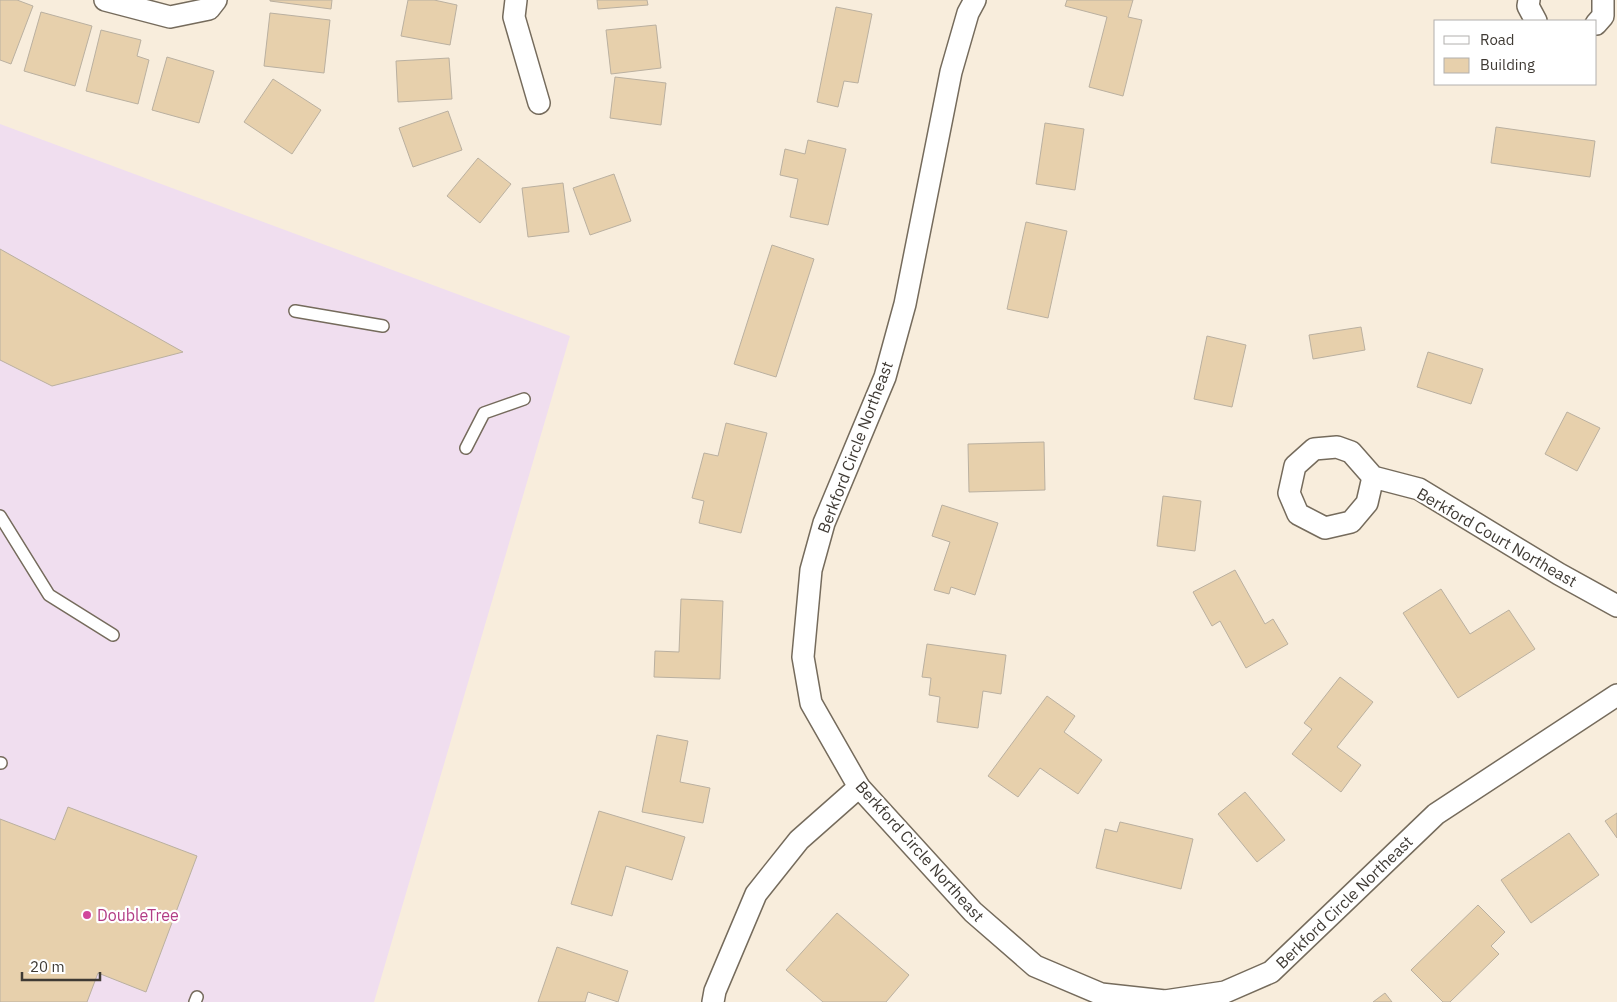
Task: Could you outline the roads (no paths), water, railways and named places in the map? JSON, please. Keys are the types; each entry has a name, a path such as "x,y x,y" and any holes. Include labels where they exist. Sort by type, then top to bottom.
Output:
{"street":[{"path":"105,0 170,18 209,9 216,0"},
{"path":"516,0 514,17 539,103"},
{"name":"Berkford Circle Northeast","path":"975,0 968,14 951,72 905,304 885,377 824,523 811,570 803,657 812,703 859,788 973,912 1035,966 1101,994 1165,1001 1225,992 1271,972 1436,814 1617,695"},
{"path":"1529,0 1528,6 1535,20"},
{"path":"1597,23 1603,16 1603,0"},
{"name":"Berkford Court Northeast","path":"1373,477 1419,489 1559,574 1617,606"},
{"path":"713,1002 714,991 756,894 799,840 859,788"}],"lane":[{"path":"294,311 383,326"},
{"path":"466,448 484,413 524,399"},
{"path":"0,516 49,594 113,635"}],"place":[{"name":"DoubleTree","path":"87,915"}]}
